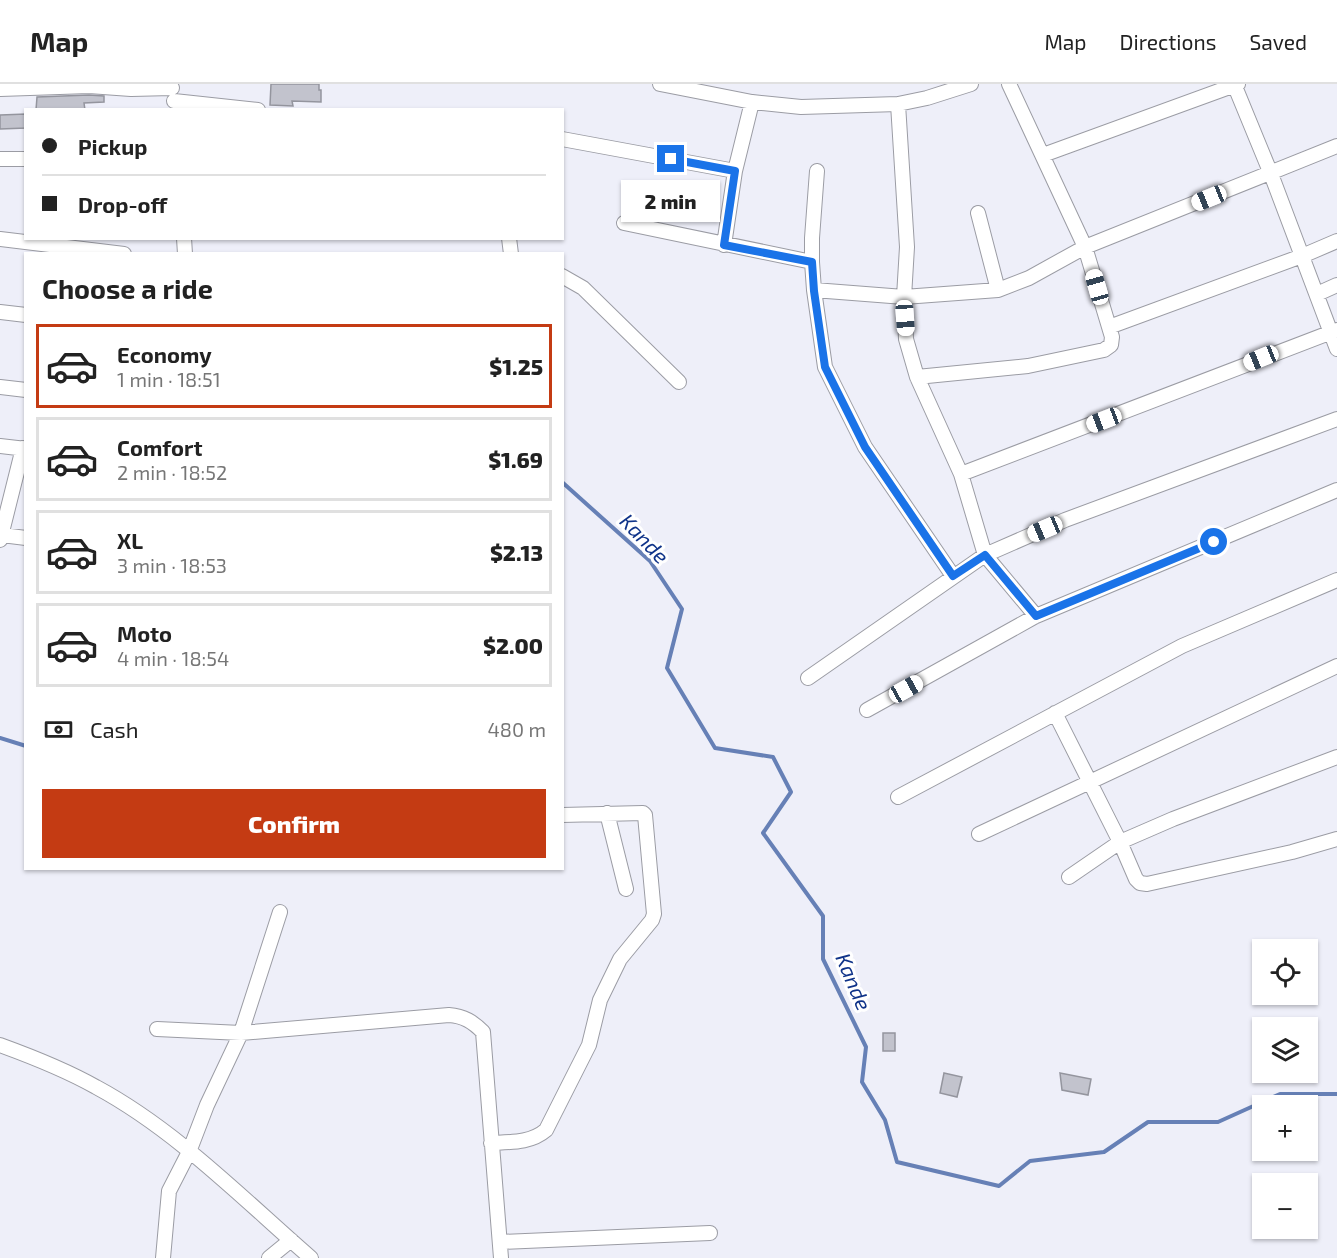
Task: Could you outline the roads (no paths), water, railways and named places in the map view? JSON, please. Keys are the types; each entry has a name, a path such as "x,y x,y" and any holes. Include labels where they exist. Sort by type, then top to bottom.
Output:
{"street":[{"path":"660,84 752,102 801,107 898,104 927,98 971,84"},
{"path":"917,377 1028,366 1104,350 1111,345 1112,337 1085,247 1009,84"},
{"path":"1043,155 1235,84 1317,294 1334,331 1337,349"},
{"path":"0,88 89,85 131,89 246,108"},
{"path":"724,245 735,171 752,102"},
{"path":"898,104 907,247 904,297 906,339 917,377 961,474 985,555 1036,616"},
{"path":"564,139 735,171"},
{"path":"814,291 904,297 998,290 1029,278 1085,247 1337,146"},
{"path":"0,159 24,159"},
{"path":"817,171 812,262 825,367 865,447 953,576"},
{"path":"978,213 998,290"},
{"path":"624,223 812,262"},
{"path":"0,238 108,252"},
{"path":"1108,327 1337,241"},
{"path":"564,277 583,288 679,382"},
{"path":"1317,294 1337,285"},
{"path":"0,312 24,315"},
{"path":"961,474 1334,331"},
{"path":"0,387 24,390"},
{"path":"808,678 985,555 1065,520 1337,419"},
{"path":"0,446 24,449 1,537 24,538"},
{"path":"867,710 1036,616 1337,490"},
{"path":"898,797 1182,646 1337,580"},
{"path":"979,834 1337,666"},
{"path":"1055,713 1140,883 1147,884 1292,852 1337,839"},
{"path":"1069,877 1120,842 1173,819 1337,757"},
{"path":"491,1143 524,1141 539,1136 546,1130 589,1045 600,1000 615,969 640,932 652,920 654,914 645,815 640,812 564,815"},
{"path":"607,813 627,889"},
{"path":"163,1258 169,1191 189,1152 207,1105 241,1033 280,912"},
{"path":"157,1029 241,1033 449,1015 472,1021 483,1032 501,1258"},
{"path":"0,1045 97,1087 143,1117 189,1152 311,1258"},
{"path":"500,1242 710,1233"},
{"path":"269,1258 291,1240"}],"waterway":[{"name":"Kande","path":"564,484 650,561 682,609 667,668 715,748 773,757 791,792 763,833 823,916 823,959 866,1047 862,1082 885,1120 897,1162 999,1186 1030,1161 1104,1152 1148,1122 1218,1122 1280,1094 1337,1094"},
{"name":"Kande","path":"0,738 24,745"}]}
